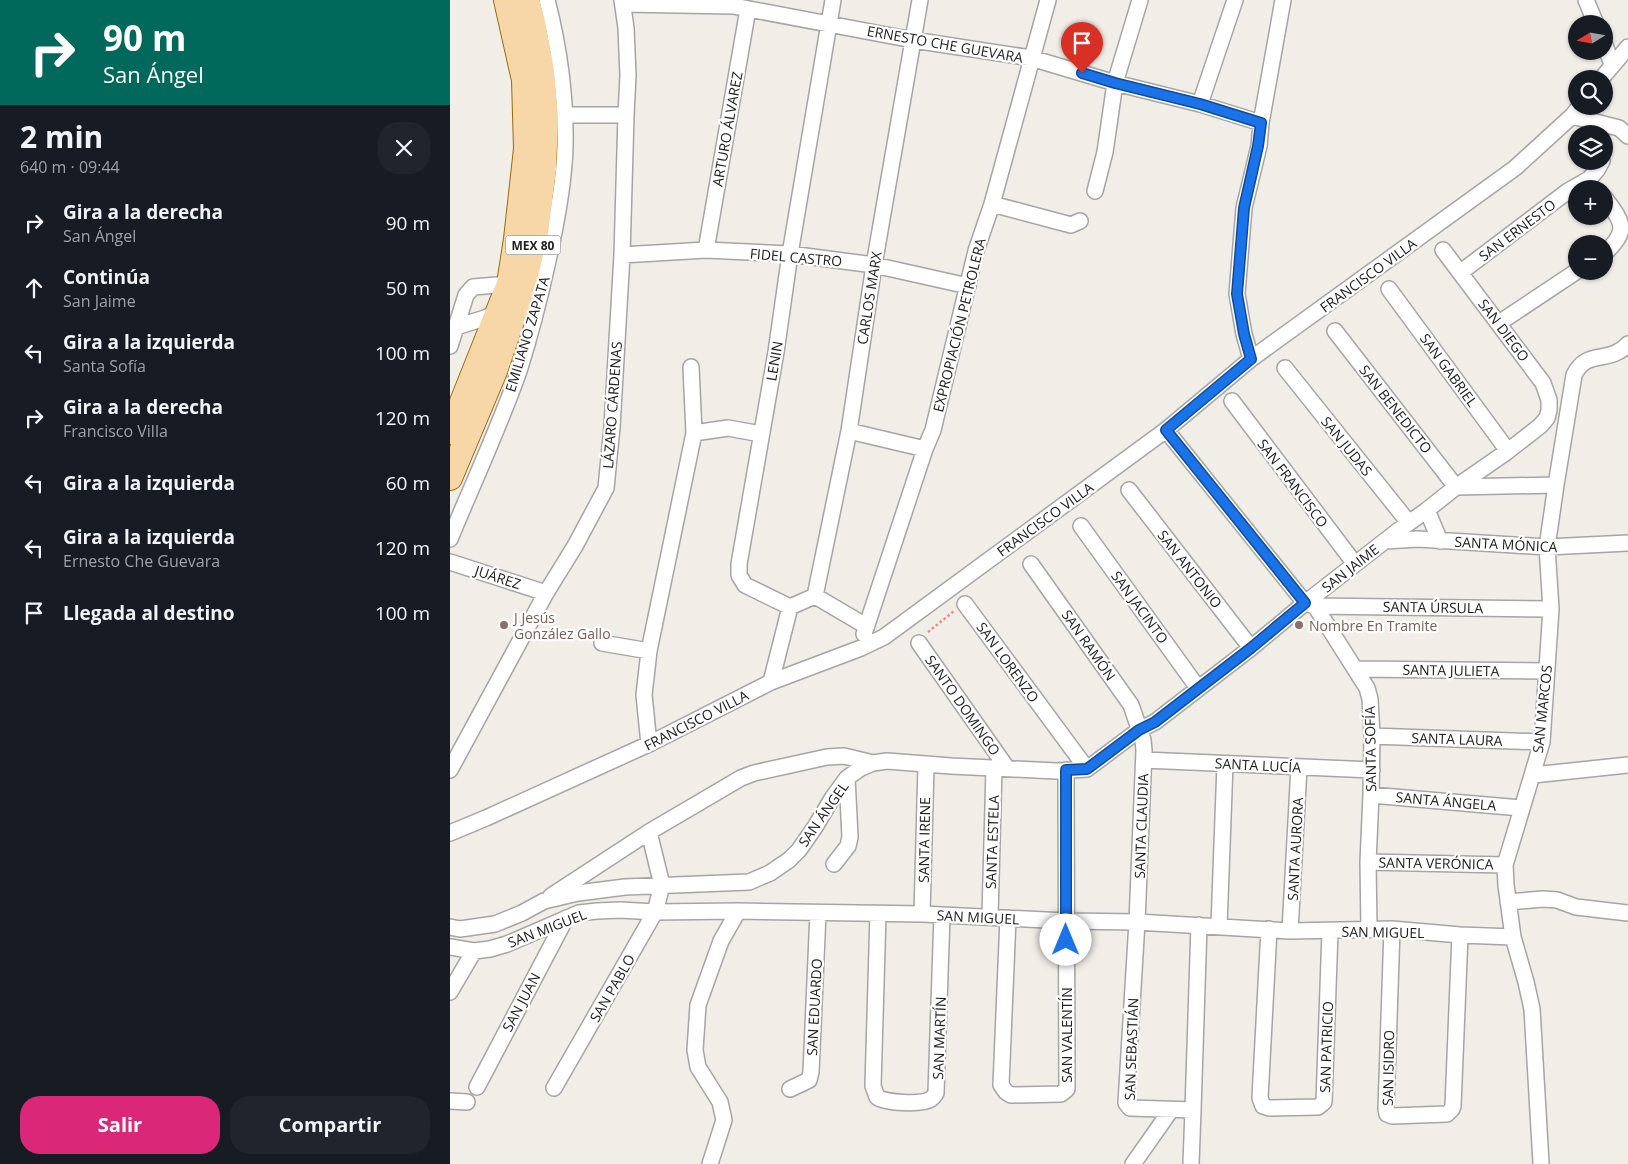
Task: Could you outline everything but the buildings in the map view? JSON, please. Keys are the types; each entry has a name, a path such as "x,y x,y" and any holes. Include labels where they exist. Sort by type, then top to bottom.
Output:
{"main road":[{"name":"MEX 80","path":"450,432 509,284 516,239 526,149 524,80 506,0"},
{"name":"MEX 80","path":"450,478 495,371 522,292 536,233 544,169 546,119 542,71 527,0"}],"street":[{"name":"EMILIANO ZAPATA","path":"450,539 496,430 515,379 537,311 556,229 562,188 565,146 564,115 553,23 547,0"},
{"name":"LENIN","path":"790,607 745,585 739,575 739,564 776,352 790,254 833,0"},
{"name":"CARLOS MARX","path":"815,596 849,431 874,265 920,0"},
{"name":"EXPROPIACIÓN PETROLERA","path":"861,648 866,626 933,430 976,251 992,204 1048,0"},
{"path":"1095,190 1104,159 1115,83 1140,0"},
{"path":"1200,104 1234,0"},
{"path":"1251,359 1244,334 1237,294 1244,208 1258,146 1283,0"},
{"path":"1586,0 1592,15"},
{"name":"ERNESTO CHE GUEVARA","path":"622,2 733,6 914,40 1032,58 1115,83 1200,104 1261,123"},
{"name":"LÁZARO CÁRDENAS","path":"450,770 546,593 575,546 606,488 612,427 622,255 628,75 622,2"},
{"name":"ARTURO ÁLVAREZ","path":"706,250 748,9"},
{"path":"1608,70 1628,47"},
{"path":"1610,60 1612,64"},
{"path":"564,115 626,115"},
{"name":"FRANCISCO VILLA","path":"450,833 649,744 771,682 861,648 884,637 1166,430 1251,359 1515,168 1575,115"},
{"path":"1583,115 1619,128 1628,136"},
{"name":"SAN ERNESTO","path":"1461,272 1568,191"},
{"path":"992,204 1071,225 1080,221"},
{"path":"1613,209 1625,229 1619,244 1613,248"},
{"name":"FIDEL CASTRO","path":"622,255 706,250 790,254 874,265 968,286"},
{"name":"SAN DIEGO","path":"1443,250 1500,323 1543,383 1549,400 1548,418"},
{"path":"1500,323 1568,278"},
{"path":"450,346 466,295 473,287 509,284"},
{"name":"SAN GABRIEL","path":"1389,289 1508,451"},
{"path":"456,327 499,312"},
{"name":"SAN BENEDICTO","path":"1335,331 1456,486"},
{"name":"SAN MARCOS","path":"1541,1163 1532,1009 1513,937 1505,865 1542,742 1551,608 1547,547 1572,385 1578,366 1587,360 1617,354 1628,344"},
{"path":"649,744 644,695 649,651 694,433 691,367"},
{"name":"SAN JUDAS","path":"1285,368 1409,523"},
{"name":"SAN FRANCISCO","path":"1232,401 1355,564"},
{"name":"SAN JAIME","path":"1139,730 1155,722 1310,604 1355,564 1456,486 1508,451 1548,418"},
{"path":"694,433 728,428 761,434"},
{"name":"SANTA SOFÍA","path":"1166,430 1310,604 1367,688 1370,699 1372,736 1368,862 1369,930"},
{"path":"849,431 925,449"},
{"path":"1456,486 1556,485"},
{"name":"SAN ANTONIO","path":"1129,490 1251,648"},
{"path":"1427,510 1440,540"},
{"name":"SAN JACINTO","path":"1081,526 1198,688"},
{"name":"SANTA MÓNICA","path":"1385,541 1418,539 1547,547 1628,543"},
{"name":"JUÁREZ","path":"450,562 546,593"},
{"name":"SAN RAMÓN","path":"1031,564 1131,705 1139,730"},
{"path":"771,682 790,607 815,596 866,626"},
{"name":"SAN LORENZO","path":"965,604 1087,769"},
{"name":"SANTA ÚRSULA","path":"1310,604 1551,608"},
{"path":"602,643 649,651"},
{"name":"SANTO DOMINGO","path":"919,643 1000,768"},
{"name":"SANTA JULIETA","path":"1355,669 1547,670"},
{"path":"1087,769 1139,730"},
{"name":"SANTA CLAUDIA","path":"1137,922 1144,760 1143,740 1139,730"},
{"name":"SANTA LAURA","path":"1372,736 1542,742"},
{"name":"SAN ÁNGEL","path":"450,927 460,929 495,924 522,913 544,901 649,832 740,778 754,773 827,757 844,756 873,763"},
{"name":"SANTA LUCÍA","path":"1144,760 1372,770"},
{"name":"SAN ÁNGEL","path":"544,901 578,893 625,886 749,882 780,868 799,850 815,828 832,797 847,778 861,768 873,763 887,761 926,765 1056,771 1087,769"},
{"path":"1219,926 1225,764"},
{"name":"SANTA IRENE","path":"922,914 926,765"},
{"path":"1533,775 1628,765"},
{"name":"SANTA AURORA","path":"1290,931 1299,767"},
{"name":"SANTA ESTELA","path":"990,916 1000,768"},
{"path":"1066,770 1066,921"},
{"path":"834,864 848,846 850,837 847,778"},
{"name":"SANTA ÁNGELA","path":"1371,795 1521,808"},
{"path":"649,832 662,885"},
{"name":"SANTA VERÓNICA","path":"1368,862 1505,865"},
{"name":"SAN PABLO","path":"554,1088 655,912 662,885"},
{"path":"1508,902 1544,899 1557,900 1576,907 1628,913"},
{"name":"SAN MIGUEL","path":"450,947 474,951 490,949 507,944 579,913 597,911 922,914 1066,921 1137,922 1290,931 1392,929 1460,935 1513,937"},
{"path":"710,1164 724,1120 720,1102 698,1067 695,1050 698,1005 722,941 738,911"},
{"name":"SAN EDUARDO","path":"790,1089 809,1080 818,913"},
{"name":"SAN MARTÍN","path":"878,914 873,1086 877,1097 886,1101 923,1102 932,1099 936,1093 942,915"},
{"name":"SAN JUAN","path":"477,1087 566,918"},
{"name":"SAN VALENTÍN","path":"1008,918 1001,1085 1011,1095 1059,1094 1067,1089 1066,921"},
{"name":"SAN SEBASTIÁN","path":"1137,922 1126,1103 1133,1109 1193,1110"},
{"path":"1191,1164 1199,925"},
{"name":"SAN PATRICIO","path":"1269,929 1260,1098 1263,1106 1269,1108 1318,1107 1324,1102 1330,931"},
{"name":"SAN ISIDRO","path":"1392,929 1386,1109 1387,1114 1392,1116 1447,1114 1452,1109 1454,1102 1460,935"},
{"path":"450,992 474,951"},
{"path":"450,1101 467,1102"},
{"path":"1133,1164 1171,1110"}],"path":[{"path":"919,643 922,636 961,605 965,604"}],"place":[{"name":"J Jesús González Gallo","path":"504,625"},
{"name":"Nombre En Tramite","path":"1299,625"}],"route":[{"path":"1066,940 1066,770 1087,769 1139,730 1155,722 1251,648 1305,603 1166,430 1251,359 1244,334 1237,294 1244,208 1258,146 1261,123 1200,104 1082,73"}]}
